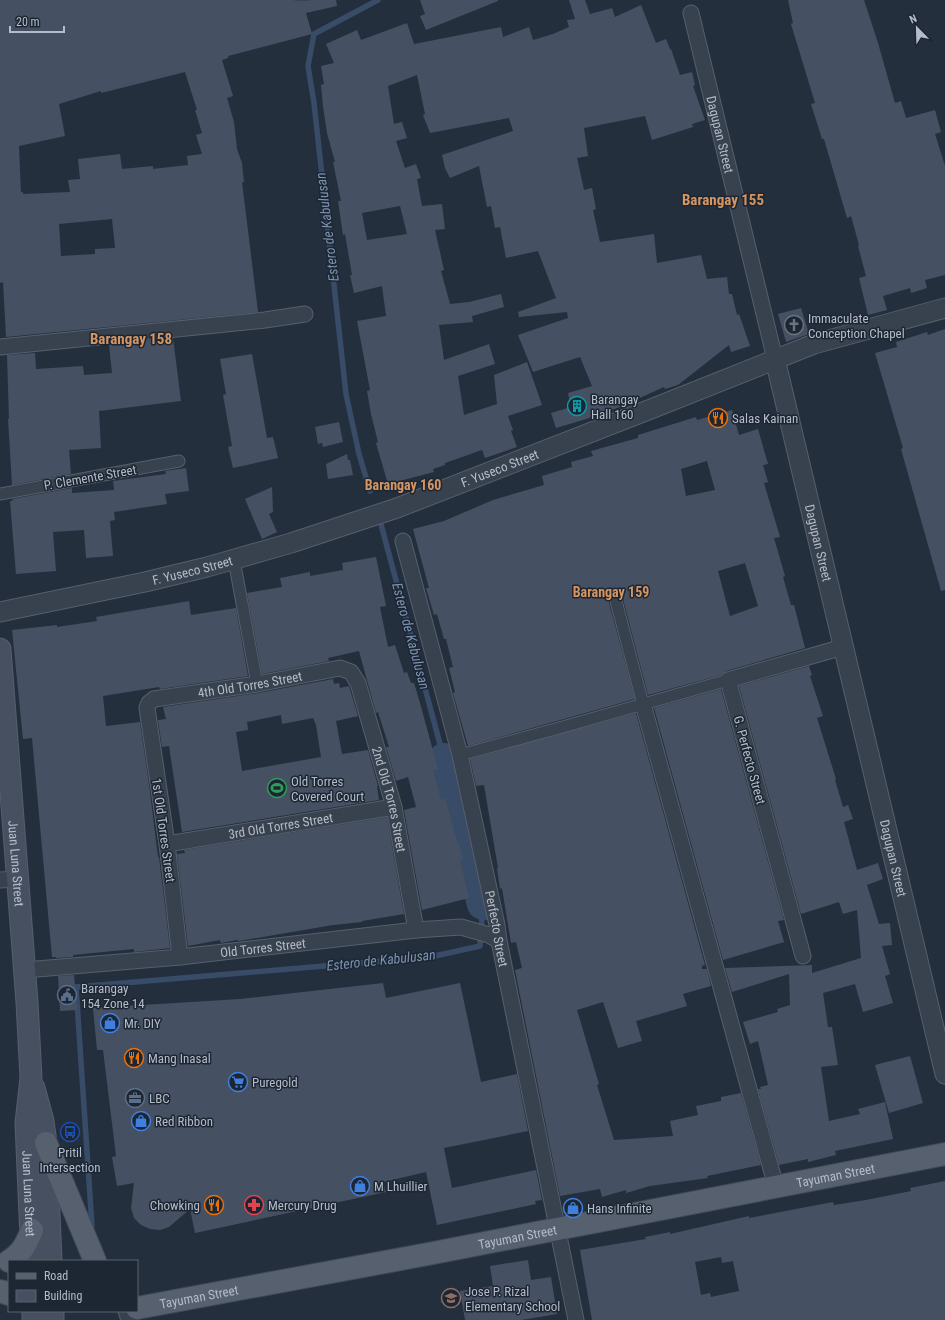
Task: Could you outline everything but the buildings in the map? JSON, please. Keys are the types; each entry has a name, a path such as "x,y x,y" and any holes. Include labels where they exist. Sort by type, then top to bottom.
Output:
{"main road":[{"name":"Juan Luna Street","path":"0,649 9,880 25,970 31,1078 26,1123 32,1230 32,1260"},
{"name":"Juan Luna Street","path":"31,1078 43,1121 46,1143 51,1260"},
{"path":"46,1143 95,1260"},
{"name":"Tayuman Street","path":"138,1308 558,1229 945,1154"},
{"path":"10,1260 18,1255 26,1245 32,1230"}],"street":[{"name":"Dagupan Street","path":"691,13 945,1074"},
{"name":"F. Yuseco Street","path":"0,612 145,582 234,560 290,544 397,508 814,344 945,308"},
{"path":"0,347 260,321 305,314"},
{"name":"P. Clemente Street","path":"0,494 179,461"},
{"name":"Perfecto Street","path":"403,541 460,755 498,925 494,938 558,1229 576,1320"},
{"path":"234,560 257,684"},
{"path":"616,601 776,1187"},
{"path":"460,755 843,647"},
{"name":"4th Old Torres Street","path":"149,703 154,699 257,684 340,668 351,672"},
{"name":"2nd Old Torres Street","path":"351,672 358,683 394,807 416,930"},
{"name":"G. Perfecto Street","path":"728,680 803,956"},
{"name":"1st Old Torres Street","path":"149,703 147,708 167,844 180,957"},
{"name":"3rd Old Torres Street","path":"167,844 394,807"},
{"name":"Old Torres Street","path":"25,970 180,957 416,930 461,927 494,938"}],"waterway":[{"name":"Estero de Kabulusan","path":"370,491 359,454 346,394 314,103 308,66 314,34 378,0"},
{"name":"Estero de Kabulusan","path":"379,517 444,759"},
{"name":"Estero de Kabulusan","path":"444,759 483,904"},
{"name":"Estero de Kabulusan","path":"92,1226 76,987 430,957 480,946 483,904"}],"place":[{"name":"Immaculate Conception Chapel","path":"794,325"},
{"name":"Barangay Hall 160","path":"577,406"},
{"name":"Salas Kainan","path":"718,418"},
{"name":"Old Torres Covered Court","path":"277,788"},
{"name":"Barangay 154 Zone 14","path":"67,995"},
{"name":"Mr. DIY","path":"110,1023"},
{"name":"Mang Inasal","path":"134,1058"},
{"name":"Puregold","path":"238,1082"},
{"name":"LBC","path":"135,1098"},
{"name":"Red Ribbon","path":"141,1121"},
{"name":"Pritil Intersection","path":"70,1132"},
{"name":"M Lhuillier","path":"360,1186"},
{"name":"Chowking","path":"214,1205"},
{"name":"Mercury Drug","path":"254,1205"},
{"name":"Hans Infinite","path":"573,1208"},
{"name":"Jose P. Rizal Elementary School","path":"451,1298"}],"district":[{"name":"Barangay 155","path":"723,200"},
{"name":"Barangay 158","path":"131,339"},
{"name":"Barangay 160","path":"403,485"},
{"name":"Barangay 159","path":"611,592"}]}
